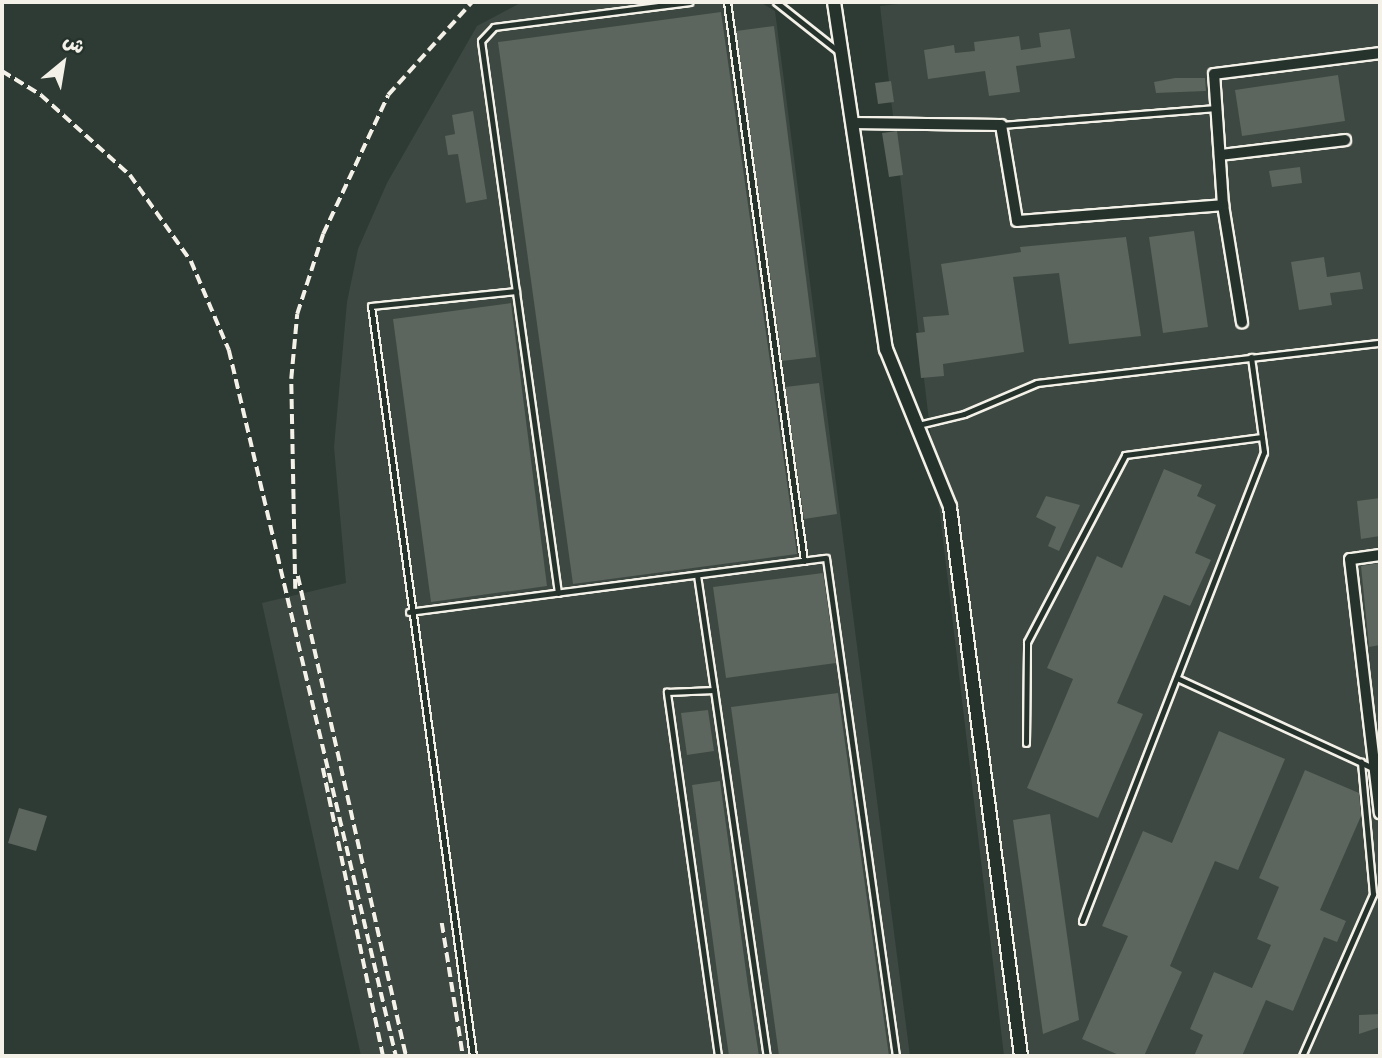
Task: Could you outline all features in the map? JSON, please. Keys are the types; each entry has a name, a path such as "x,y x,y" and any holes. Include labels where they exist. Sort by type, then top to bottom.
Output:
{"street":[{"path":"834,2 886,349 950,507 1021,1056"},
{"path":"1242,322 1223,205 1214,74 1233,67 1380,52"},
{"path":"852,122 1001,125 1017,221 1223,205"},
{"path":"1220,155 1345,140"},
{"path":"1380,555 1350,559 1380,813"}],"lane":[{"path":"558,593 481,41 494,27 689,2"},
{"path":"727,2 804,561"},
{"path":"776,2 842,55"},
{"path":"1001,125 1216,108"},
{"path":"473,1056 409,612 371,306 516,290"},
{"path":"918,425 964,414 1037,383 1380,343"},
{"path":"1082,920 1264,452 1251,357"},
{"path":"1026,743 1027,642 1125,455 1262,437"},
{"path":"409,612 826,558 896,1056"},
{"path":"697,575 767,1056"},
{"path":"1177,678 1375,769"},
{"path":"713,690 667,692 718,1056"},
{"path":"1302,1056 1373,894 1361,762"}],"shaded area":[{"path":"522,2 760,2 775,11 910,1056 361,1056 262,603 346,583 334,447 347,302 358,249 387,183 477,26"},
{"path":"915,2 1380,2 1380,1056 1004,1056 880,6"}],"building":[{"path":"721,12 797,554 573,584 498,42"},
{"path":"774,26 816,357 782,361 736,31"},
{"path":"1070,29 1075,58 1016,66 1020,92 989,96 985,71 928,79 924,50 954,45 955,53 975,51 974,42 1019,36 1021,50 1041,47 1039,33"},
{"path":"1338,75 1345,121 1242,136 1235,90"},
{"path":"1175,78 1205,78 1206,91 1156,93 1154,82"},
{"path":"891,81 894,102 878,104 875,83"},
{"path":"473,111 487,199 466,203 458,154 448,155 445,136 455,134 452,115"},
{"path":"897,131 903,175 889,177 882,133"},
{"path":"1300,167 1302,183 1272,187 1269,171"},
{"path":"1194,231 1208,327 1163,333 1149,237"},
{"path":"1126,237 1141,336 1069,344 1059,273 1013,277 1024,352 943,364 944,376 921,378 916,333 925,332 923,317 949,315 941,264 1021,252 1020,247"},
{"path":"1324,257 1327,277 1360,272 1363,289 1330,293 1332,305 1299,310 1291,262"},
{"path":"511,303 547,586 431,602 393,319"},
{"path":"819,383 837,514 804,519 785,387"},
{"path":"1164,469 1202,485 1197,496 1216,505 1195,553 1211,560 1190,606 1164,595 1117,703 1143,714 1098,818 1027,788 1073,679 1047,668 1097,556 1122,568"},
{"path":"1046,496 1080,505 1059,551 1048,546 1056,527 1036,517"},
{"path":"1380,498 1380,536 1361,539 1357,501"},
{"path":"1380,563 1380,645 1369,647 1361,566"},
{"path":"823,573 836,663 726,678 713,587"},
{"path":"838,693 889,1056 779,1056 731,707"},
{"path":"708,710 714,751 687,755 681,713"},
{"path":"1219,731 1285,759 1238,870 1215,861 1170,966 1182,972 1144,1056 1121,1056 1082,1039 1128,936 1102,926 1143,831 1172,843"},
{"path":"1305,770 1359,793 1361,816 1320,910 1346,921 1337,942 1324,937 1293,1011 1266,1000 1242,1056 1194,1056 1203,1035 1190,1029 1214,972 1252,988 1271,945 1257,939 1279,887 1259,878"},
{"path":"720,781 759,1056 729,1056 717,972 692,785"},
{"path":"19,808 47,816 36,851 8,843"},
{"path":"1050,814 1079,1020 1043,1034 1013,820"},
{"path":"1380,1014 1380,1027 1359,1034 1359,1015"}],"railway":[{"path":"295,589 291,379 297,314 323,234 388,95 472,2"},
{"path":"2,71 41,95 130,175 191,261 229,350 396,1056"},
{"path":"298,576 406,1056"},
{"path":"323,768 383,1056"},
{"path":"442,923 463,1056"}]}
